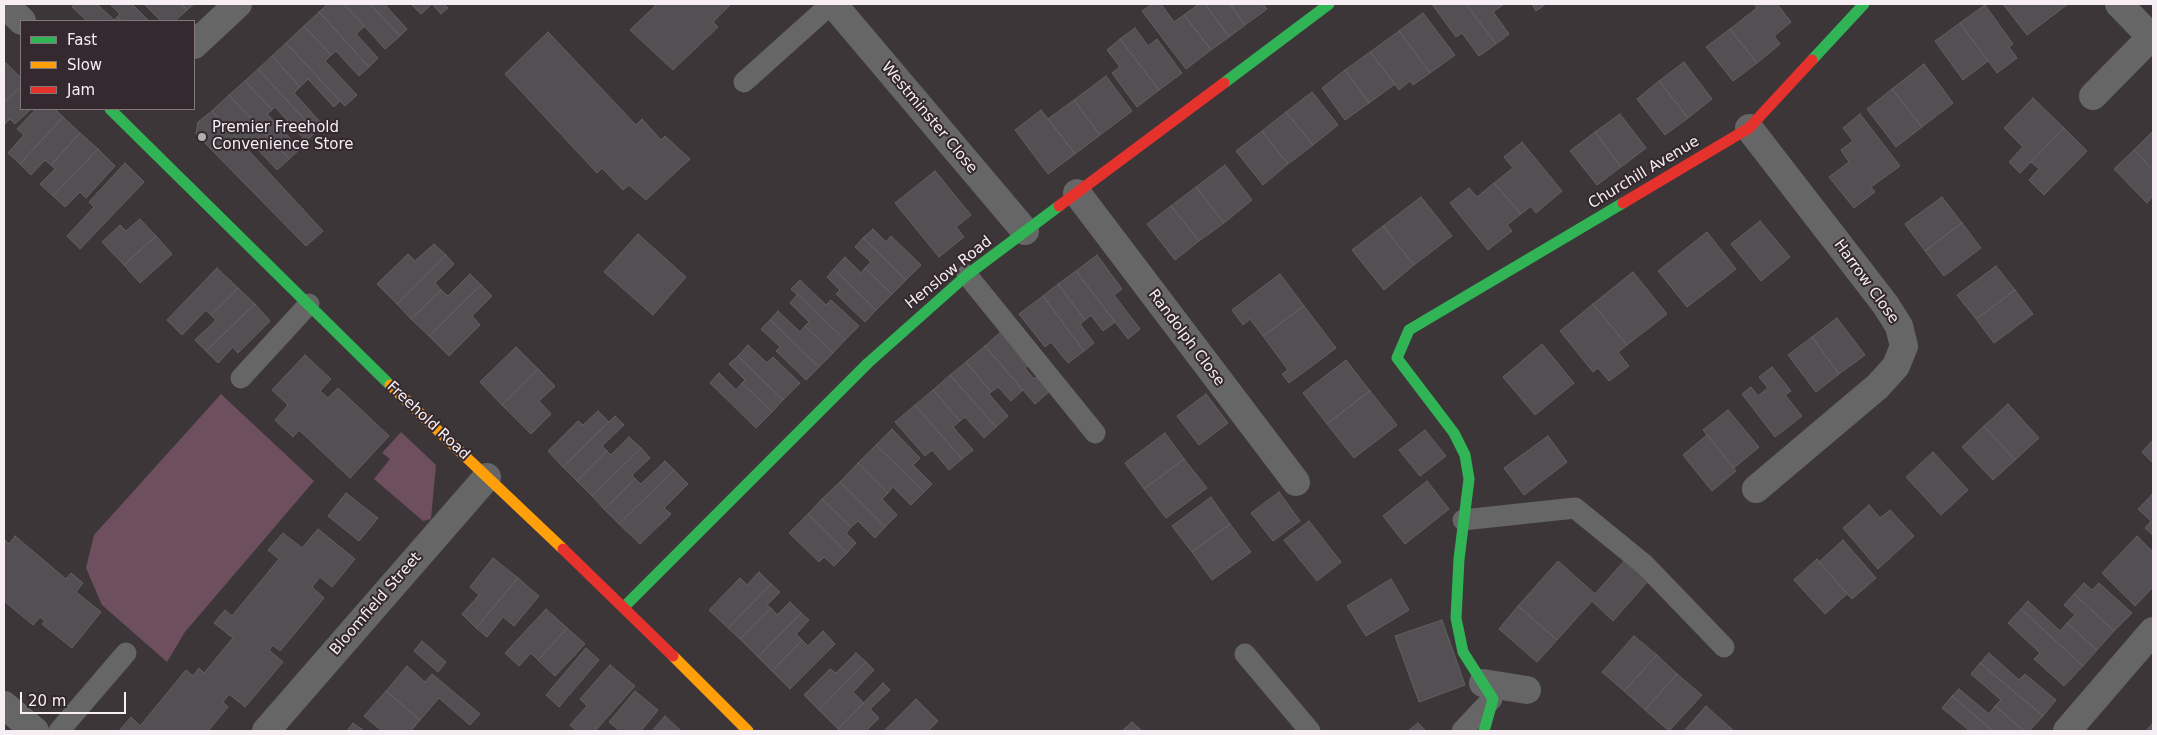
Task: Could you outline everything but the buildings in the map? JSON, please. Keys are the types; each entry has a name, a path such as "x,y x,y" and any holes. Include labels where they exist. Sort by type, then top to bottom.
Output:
{"street":[{"path":"4,4 21,20"},
{"path":"195,44 238,4"},
{"name":"Westminster Close","path":"832,4 1026,231"},
{"name":"Henslow Road","path":"624,607 868,363 967,275 1329,4"},
{"name":"Churchill Avenue","path":"1463,520 1470,479 1465,455 1454,433 1397,358 1409,330 1749,128 1864,4"},
{"path":"2093,96 2152,36 2119,4"},
{"name":"Freehold Road","path":"117,111 389,384 624,607 748,731"},
{"name":"Harrow Close","path":"1749,128 1884,304 1899,326 1904,346 1896,366 1878,386 1756,489"},
{"name":"Randolph Close","path":"1077,193 1296,482"},
{"name":"Bloomfield Street","path":"266,731 487,476"},
{"path":"1463,520 1456,618 1463,652 1488,691 1484,731"},
{"path":"2067,731 2153,630"},
{"path":"1488,691 1528,690"},
{"path":"4,705 35,731"}],"lane":[{"path":"744,82 832,4"},
{"path":"967,275 1095,433"},
{"path":"241,378 309,304"},
{"path":"1463,520 1575,508 1646,565 1724,647"},
{"path":"59,731 126,653"},
{"path":"1245,654 1310,731"},
{"path":"1462,731 1488,691"}],"shaded area":[{"path":"221,394 314,481 185,632 167,662 102,605 86,568 94,535"},
{"path":"401,432 436,465 431,519 423,521 374,479 390,459 382,453"}],"traffic: fast":[{"path":"1224,83 1329,4"},
{"path":"1812,60 1864,4"},
{"path":"111,110 390,385"},
{"path":"1484,731 1493,699 1463,652 1456,618 1459,559 1469,479 1465,455 1454,433 1397,358 1409,330 1623,203"},
{"path":"624,607 868,363 967,275 1059,206"}],"traffic: slow":[{"path":"390,385 563,549"},
{"path":"673,656 748,731"}],"traffic: jam":[{"path":"1623,203 1749,128 1812,60"},
{"path":"1059,206 1224,83"},
{"path":"563,549 673,656"}],"place":[{"name":"Premier Freehold Convenience Store","path":"202,137"}]}
